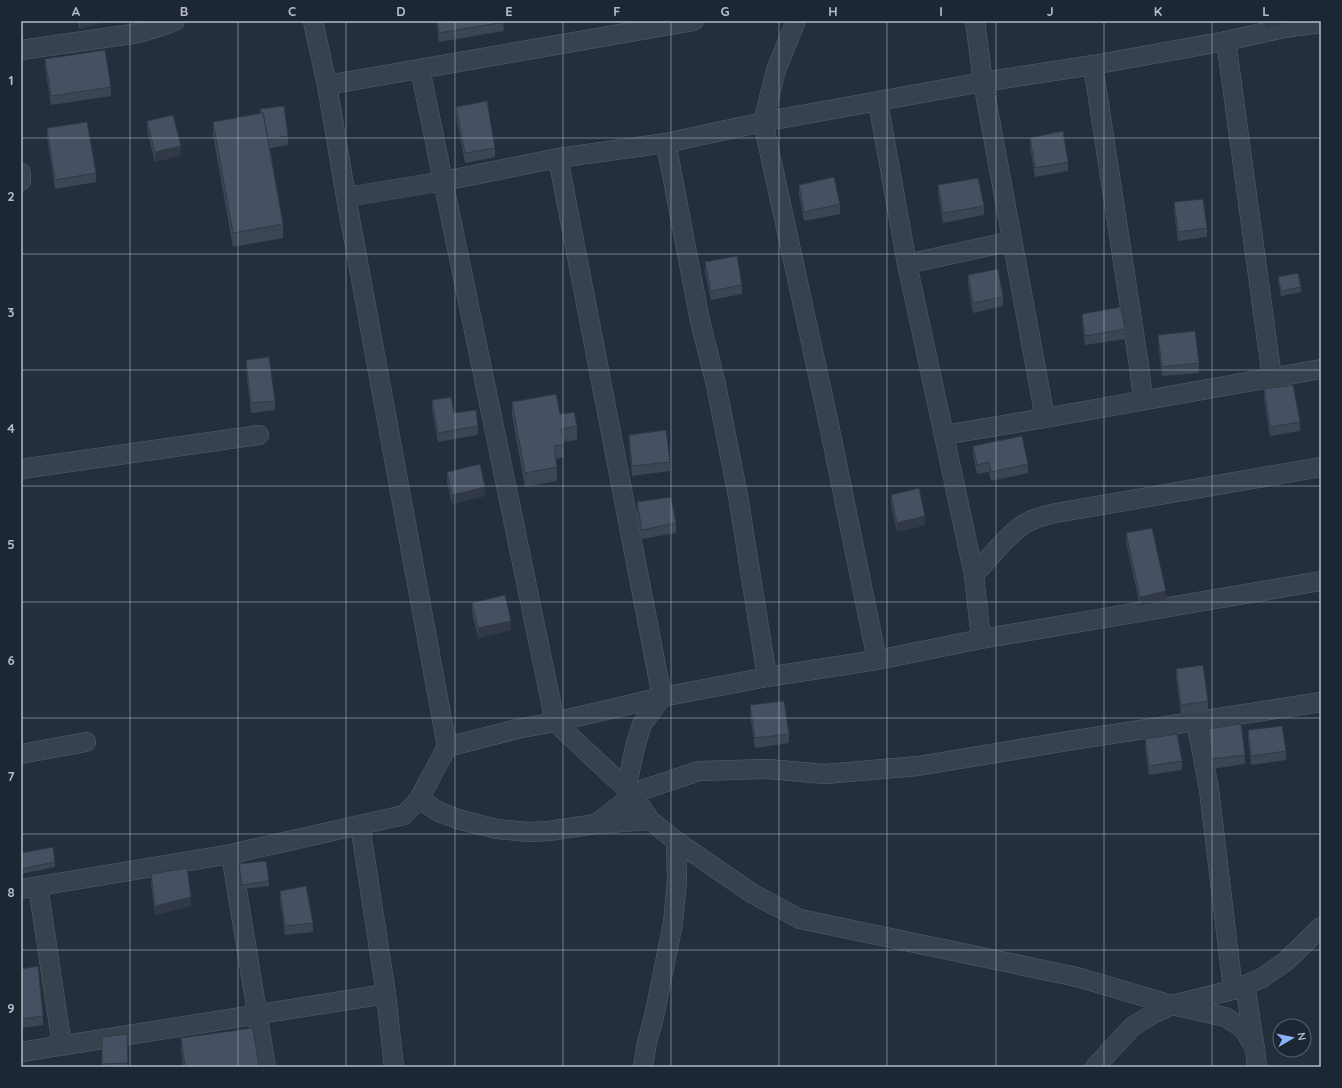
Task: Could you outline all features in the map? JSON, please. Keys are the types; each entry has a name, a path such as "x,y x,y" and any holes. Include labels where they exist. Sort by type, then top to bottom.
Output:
{"street":[{"path":"21,50 139,33 175,21"},
{"path":"62,1046 30,887 231,854 404,815 419,799 447,747 346,197 327,85 313,21"},
{"path":"327,85 694,21"},
{"path":"796,21 776,70 763,122 828,420 877,660"},
{"path":"975,21 983,82 1044,418"},
{"path":"346,197 444,181 558,158 666,143 763,122 983,82 1093,65 1226,41 1284,28 1321,23"},
{"path":"1226,41 1272,378"},
{"path":"1093,65 1137,350 1143,400"},
{"path":"420,69 555,722 629,792 650,820 676,841 753,894 800,919 1077,977 1172,1005 1225,1017 1243,1028 1255,1048"},
{"path":"878,102 907,264 974,575 981,639"},
{"path":"666,143 700,320 716,385 738,496 767,677"},
{"path":"558,158 662,697 642,724 635,747 629,792"},
{"path":"21,172 21,181"},
{"path":"907,264 1012,241"},
{"path":"944,436 1321,369"},
{"path":"21,469 258,435"},
{"path":"974,575 1011,534 1027,522 1040,517 1071,510 1321,467"},
{"path":"447,747 662,697 767,677 877,660 981,639 1321,581"},
{"path":"596,824 629,792 645,789 699,771 768,769 825,774 918,766 1074,740 1321,702"},
{"path":"1196,721 1209,789 1239,988 1255,1048 1257,1067"},
{"path":"21,754 86,742"},
{"path":"419,799 446,815 496,829 529,832 549,831 596,824 650,820"},
{"path":"360,825 386,994 394,1067"},
{"path":"643,1067 647,1042 654,1018 674,923 677,880 676,841"},
{"path":"231,854 266,1067"},
{"path":"1095,1067 1133,1026 1172,1005 1239,988 1262,978 1285,962 1321,927"},
{"path":"21,1052 386,994"}],"building":[{"path":"437,21 503,21 504,22 439,33"},
{"path":"105,50 111,87 51,96 45,59"},
{"path":"487,101 495,148 465,153 456,107"},
{"path":"284,106 288,136 268,139 263,113 260,109"},
{"path":"263,113 283,224 233,233 213,122"},
{"path":"173,115 181,146 155,152 147,121"},
{"path":"87,122 96,173 55,180 47,128"},
{"path":"1063,131 1068,162 1035,168 1030,138"},
{"path":"834,177 840,204 804,212 799,185"},
{"path":"978,178 984,206 943,213 938,185"},
{"path":"1203,199 1207,228 1178,232 1174,202"},
{"path":"737,256 742,285 711,291 705,262"},
{"path":"998,269 1003,297 973,303 968,275"},
{"path":"1298,273 1301,287 1281,291 1278,277"},
{"path":"1121,307 1125,329 1085,336 1082,314"},
{"path":"1195,331 1199,363 1162,367 1158,335"},
{"path":"269,357 275,401 251,403 246,360"},
{"path":"1293,385 1300,422 1270,427 1264,389"},
{"path":"556,394 560,414 574,412 577,426 561,429 564,444 554,446 557,467 525,473 512,402"},
{"path":"451,397 454,413 476,410 478,426 438,433 432,400"},
{"path":"666,430 670,462 632,466 629,435"},
{"path":"1022,436 1028,464 991,472 989,462 977,465 973,446"},
{"path":"480,464 485,487 452,495 447,472"},
{"path":"919,488 925,516 897,523 891,495"},
{"path":"671,497 676,523 642,530 637,502"},
{"path":"1152,528 1166,591 1140,597 1126,533"},
{"path":"505,595 511,621 478,628 472,603"},
{"path":"1203,665 1208,701 1181,705 1176,669"},
{"path":"784,701 789,734 755,738 750,705"},
{"path":"1241,724 1245,755 1212,759 1208,729"},
{"path":"1282,726 1286,751 1251,756 1248,730"},
{"path":"1177,734 1182,761 1149,766 1145,739"},
{"path":"53,847 55,862 21,869 21,853"},
{"path":"266,861 269,881 242,885 239,864"},
{"path":"187,868 191,897 155,906 151,874"},
{"path":"306,886 313,923 285,926 280,891"},
{"path":"38,966 43,1016 21,1019 21,969"},
{"path":"253,1028 259,1067 185,1067 181,1038"},
{"path":"127,1034 128,1063 102,1064 102,1037"}]}
